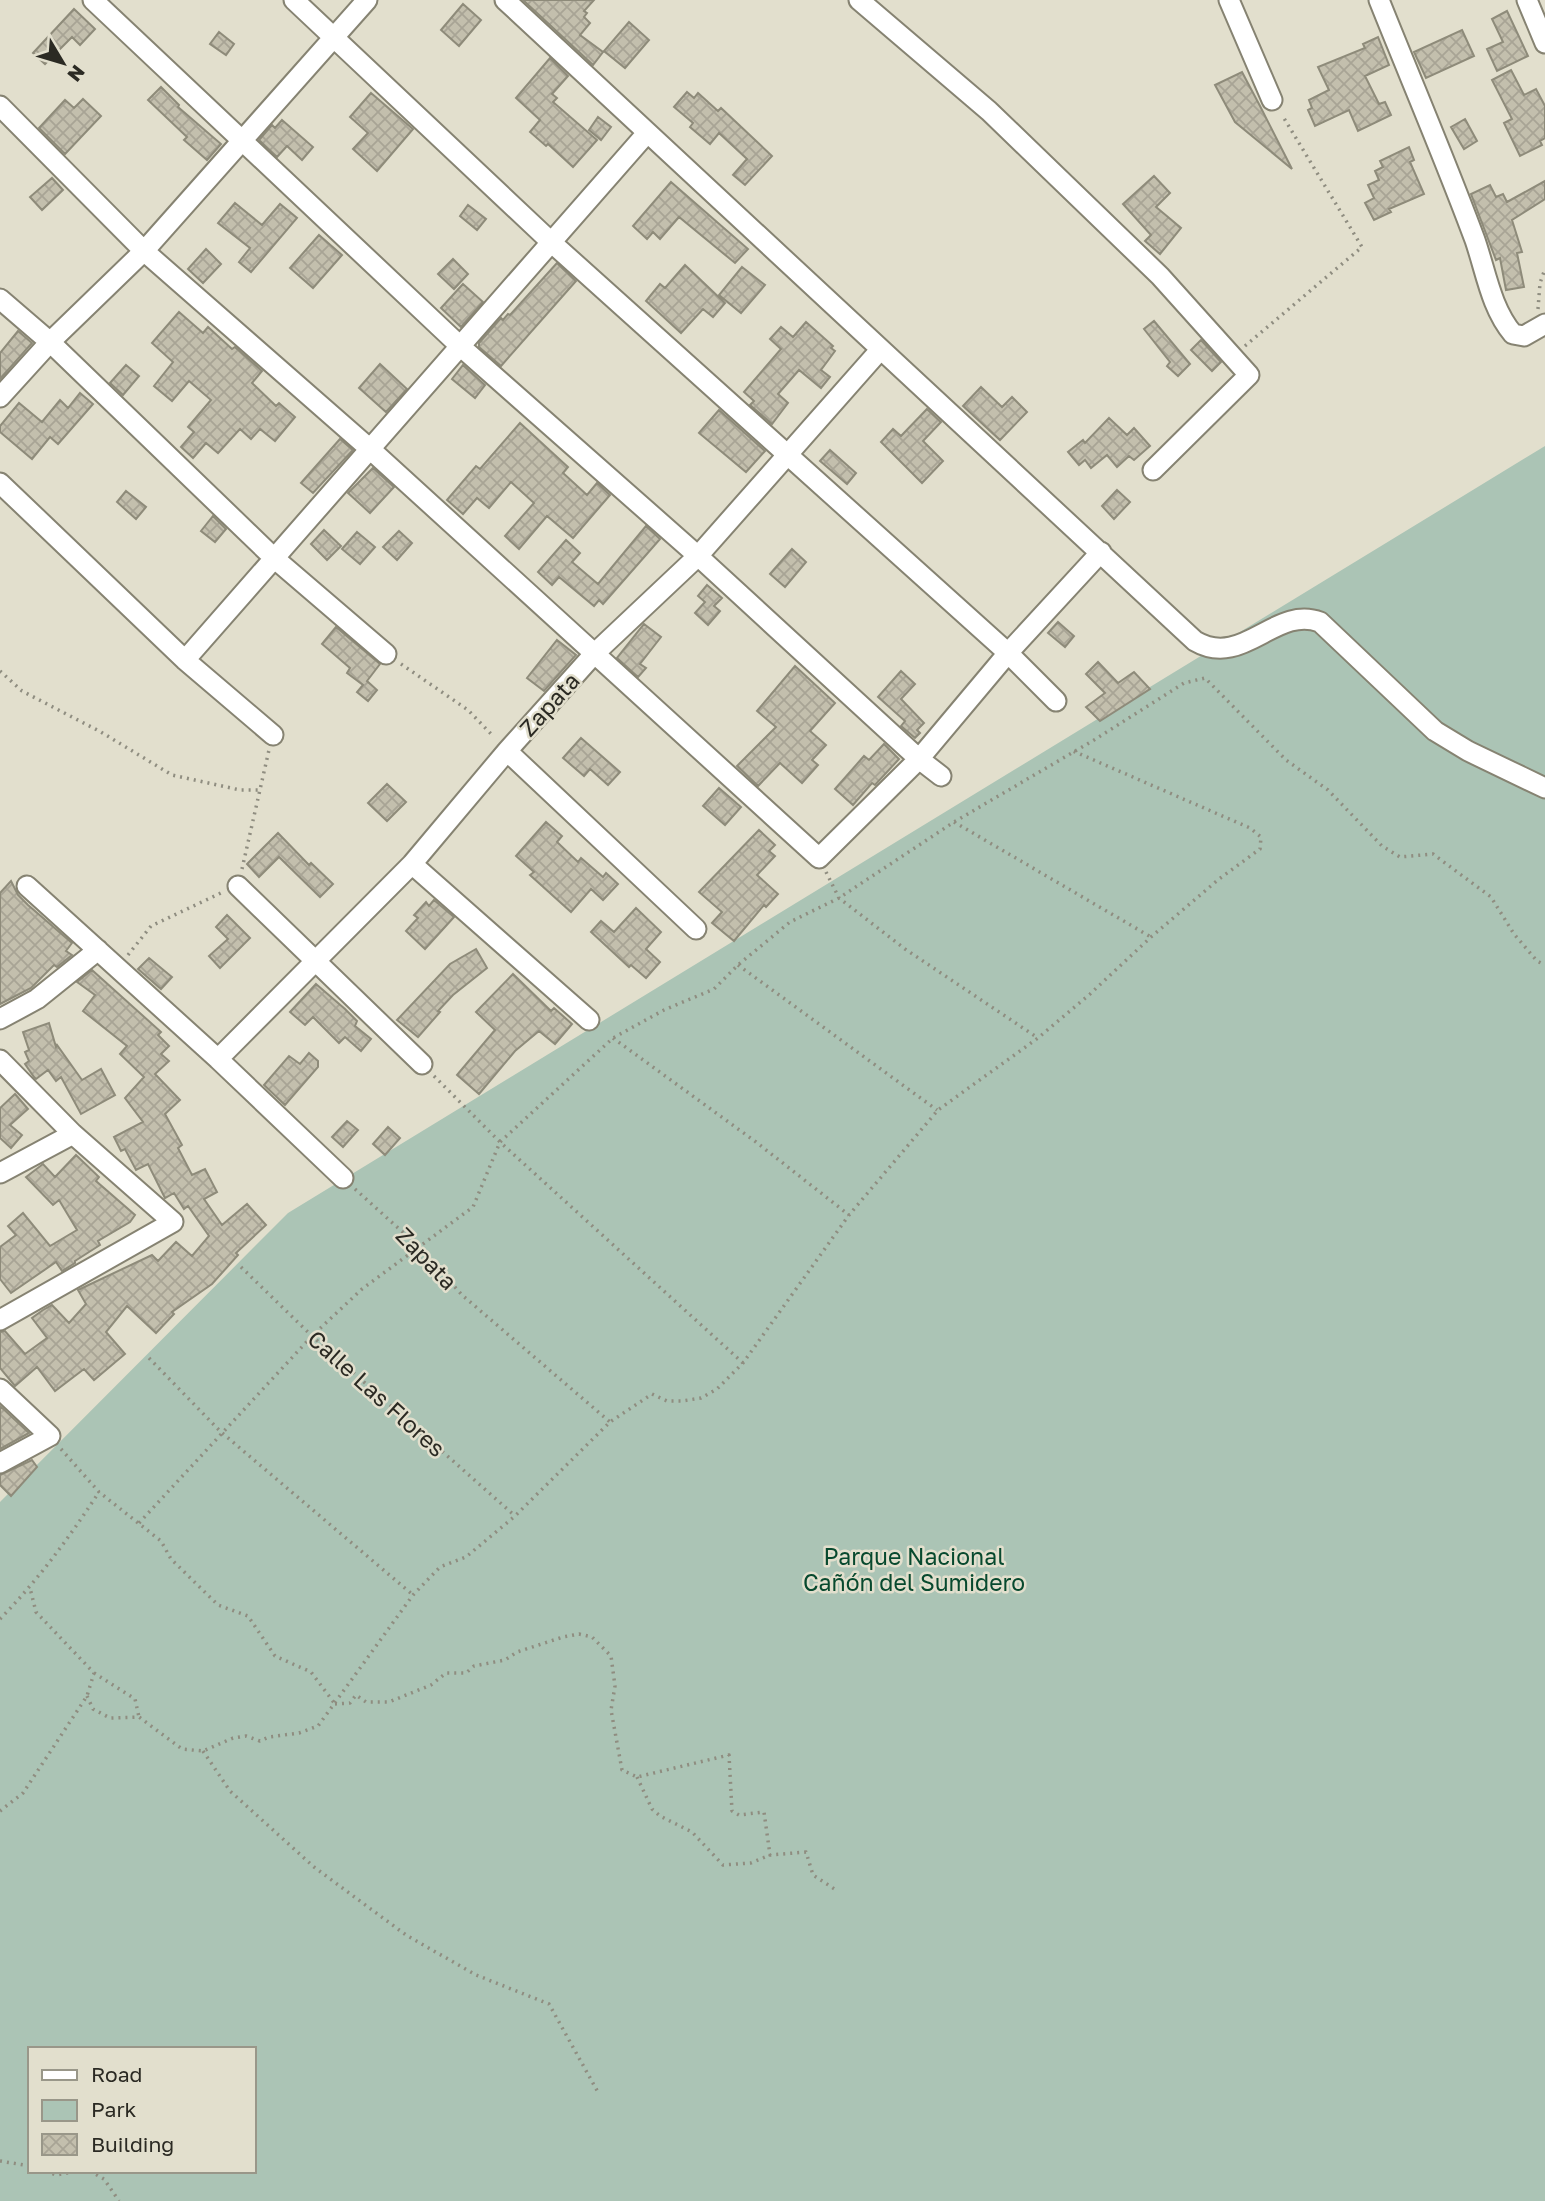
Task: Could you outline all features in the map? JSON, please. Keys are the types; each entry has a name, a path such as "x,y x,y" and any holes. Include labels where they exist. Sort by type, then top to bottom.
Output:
{"street":[{"path":"93,0 460,346 941,776"},
{"path":"294,0 551,242 1008,653 1056,701"},
{"path":"0,397 50,342 144,251 367,0"},
{"path":"505,0 1195,640 1206,647 1236,647 1302,618 1320,622 1436,731 1468,751 1545,788"},
{"path":"859,0 989,111 1160,276 1249,375 1153,470"},
{"path":"1229,0 1272,100"},
{"path":"1379,0 1475,241 1496,306 1513,334 1524,336 1541,327"},
{"path":"1527,0 1545,43"},
{"path":"0,106 144,251 370,449 819,858 919,759 1008,653 1101,552"},
{"path":"185,660 647,133"},
{"path":"0,299 50,342 274,558 386,654"},
{"name":"Zapata","path":"218,1059 412,864 594,654 698,556 880,350"},
{"path":"0,483 185,660 273,735"},
{"path":"508,751 696,929"},
{"path":"412,864 589,1020"},
{"path":"27,886 218,1059 344,1178"},
{"path":"238,886 422,1065"},
{"path":"0,1019 37,999 98,950"},
{"path":"0,1060 73,1134 173,1222 0,1320"},
{"path":"0,1173 73,1134"},
{"path":"0,1389 50,1436 0,1463"}],"path":[{"path":"1232,356 1362,247 1272,100"},
{"path":"1541,327 1540,283 1545,270"},
{"path":"386,654 468,710 508,751"},
{"path":"0,671 22,691 101,732 172,775 240,790 260,790"},
{"path":"139,1523 312,1335 362,1289 473,1207 500,1142 613,1038 664,1010 714,989 738,965 790,922 839,898 954,822 1094,740 1184,683 1205,678 1286,760 1328,790 1382,846 1400,857 1433,854 1491,897 1514,934 1537,961 1545,965"},
{"path":"118,967 151,926 238,886 273,735"},
{"path":"87,1696 93,1709 110,1718 139,1717 182,1749 203,1751 233,1738 246,1736 260,1741 318,1726 413,1595 440,1567 466,1557 515,1516 610,1422 652,1394 667,1401 701,1398 717,1389 743,1363 849,1215 937,1110 1038,1038 1090,995 1219,878 1260,849 1261,837 1250,828 1073,751"},
{"path":"954,822 1151,937"},
{"path":"819,858 839,898 905,949 1038,1038"},
{"path":"738,965 937,1110"},
{"path":"613,1038 756,1142 849,1215"},
{"path":"422,1065 500,1142 743,1363"},
{"name":"Zapata","path":"344,1178 418,1246 462,1294 610,1422"},
{"name":"Calle Las Flores","path":"241,1267 312,1335 515,1516"},
{"path":"149,1358 221,1432 413,1595"},
{"path":"50,1436 99,1492 161,1541 171,1559 218,1605 248,1616 275,1656 311,1672 335,1704"},
{"path":"0,1619 30,1588 67,1542 99,1492"},
{"path":"30,1588 36,1612 94,1673 135,1699 139,1717"},
{"path":"335,1704 350,1703 356,1695 366,1702 389,1702 431,1685 446,1673 466,1673 474,1666 505,1660 517,1652 563,1637 579,1634 592,1637 611,1656 615,1686 611,1710 622,1770 637,1777 729,1755 732,1811 740,1815 764,1812 770,1855"},
{"path":"0,1811 23,1793 87,1696 94,1673"},
{"path":"203,1751 230,1791 314,1867 406,1936 476,1975 549,2004 599,2094"},
{"path":"637,1777 652,1809 692,1832 723,1865 751,1863 770,1855 788,1852 806,1853 813,1875 836,1890"},
{"path":"0,2161 28,2166"},
{"path":"94,2173 104,2179 119,2201"}],"green space":[{"name":"Parque Nacional Cañón del Sumidero","path":"1545,446 1545,2201 0,2201 0,1502 288,1213"}],"building":[{"path":"523,0 594,0 584,11 587,13 584,17 590,23 580,35 603,52 593,65"},
{"path":"463,4 481,20 459,46 441,30"},
{"path":"74,9 95,29 80,45 72,37 45,64 33,53"},
{"path":"1507,11 1528,56 1497,71 1487,49 1503,42 1492,19"},
{"path":"629,22 649,40 625,68 604,51"},
{"path":"1462,30 1474,56 1426,78 1414,52"},
{"path":"219,32 234,44 226,55 210,44"},
{"path":"1378,37 1389,65 1365,76 1379,104 1385,102 1391,115 1358,131 1349,110 1315,126 1308,110 1312,108 1309,100 1329,90 1318,67 1365,48 1363,44"},
{"path":"550,58 568,76 552,94 557,98 553,102 597,140 573,167 530,132 540,120 516,98"},
{"path":"1511,70 1524,95 1536,89 1545,106 1545,138 1540,141 1542,145 1520,156 1504,123 1512,119 1492,80"},
{"path":"1242,72 1292,169 1235,122 1215,85"},
{"path":"161,87 178,107 221,144 207,160 184,140 187,137 148,100"},
{"path":"687,92 694,98 698,93 718,111 721,108 772,156 745,185 733,175 747,159 719,133 710,144 690,127 693,123 674,107"},
{"path":"371,93 413,129 377,171 353,149 368,133 350,117"},
{"path":"83,99 101,116 65,154 39,128 65,100 74,108"},
{"path":"598,117 611,127 601,140 589,130"},
{"path":"1465,119 1477,141 1464,149 1451,127"},
{"path":"282,120 313,147 302,160 287,146 277,157 259,140 272,125 275,128"},
{"path":"1409,147 1414,160 1410,162 1424,194 1389,209 1391,212 1374,220 1365,203 1374,198 1368,185 1379,180 1375,171 1383,167 1380,161"},
{"path":"1154,176 1170,193 1156,207 1181,228 1160,254 1145,241 1151,235 1123,204"},
{"path":"52,178 63,190 42,210 30,197"},
{"path":"1545,181 1545,199 1512,220 1522,252 1517,253 1524,287 1506,290 1500,258 1496,260 1471,194 1490,185 1496,197 1503,194 1507,202"},
{"path":"671,182 748,249 735,263 679,217 660,239 653,232 647,239 633,226"},
{"path":"235,203 262,225 280,204 297,218 251,272 239,262 250,248 218,223"},
{"path":"468,205 486,219 477,230 460,216"},
{"path":"319,235 342,255 313,288 290,268"},
{"path":"206,249 221,264 203,283 188,269"},
{"path":"453,259 468,274 454,289 438,274"},
{"path":"557,263 576,281 501,366 479,347 479,343 501,318 503,320 510,315"},
{"path":"685,265 725,303 713,317 703,309 681,333 646,301 660,284 665,288"},
{"path":"742,267 765,285 741,313 719,295"},
{"path":"463,284 483,302 461,327 441,308"},
{"path":"179,312 203,333 208,327 262,371 252,383 276,406 279,403 295,417 275,441 260,429 251,439 240,429 218,453 206,443 193,458 181,447 194,432 188,427 211,400 189,381 172,401 154,386 173,362 152,343"},
{"path":"1154,321 1190,364 1178,376 1167,366 1170,362 1144,329"},
{"path":"806,322 833,346 831,348 835,351 821,370 830,377 821,388 799,370 778,394 788,403 772,424 750,405 754,401 744,392 781,349 770,339 781,327 793,337"},
{"path":"18,331 32,343 0,379 0,353"},
{"path":"1201,340 1221,362 1212,371 1191,350"},
{"path":"380,364 407,389 386,412 359,388"},
{"path":"126,365 139,376 123,395 110,383"},
{"path":"463,365 485,385 475,398 452,379"},
{"path":"981,387 1002,407 1012,397 1027,412 1000,440 963,406"},
{"path":"80,393 93,404 58,444 50,437 32,459 0,432 0,426 19,403 42,422 60,400 68,408"},
{"path":"927,409 941,422 923,441 943,461 922,483 881,442 893,429 901,436"},
{"path":"719,410 765,451 746,472 699,433"},
{"path":"1109,418 1127,435 1134,428 1150,446 1134,460 1129,456 1117,467 1107,455 1091,468 1085,460 1079,465 1068,452 1083,440 1085,443"},
{"path":"520,423 568,467 563,473 587,495 597,483 610,495 573,538 547,516 519,549 505,536 534,503 511,482 489,508 477,498 463,514 447,500 476,466 480,469"},
{"path":"340,439 353,450 313,493 301,483"},
{"path":"830,450 856,473 847,484 820,461"},
{"path":"373,468 394,487 370,513 348,493"},
{"path":"1117,490 1130,502 1114,519 1102,506"},
{"path":"126,491 146,507 136,519 117,502"},
{"path":"213,516 226,529 215,542 201,531"},
{"path":"646,526 660,539 603,604 599,600 594,606 559,577 552,585 538,572 566,540 580,553 572,562 598,584"},
{"path":"324,530 341,546 327,560 311,544"},
{"path":"399,531 412,543 397,560 383,547"},
{"path":"357,532 375,547 360,564 342,549"},
{"path":"792,549 806,562 785,587 770,574"},
{"path":"707,585 722,598 714,606 720,611 708,625 695,613 705,602 698,596"},
{"path":"1058,622 1074,636 1065,647 1048,633"},
{"path":"644,624 661,637 640,664 646,668 638,677 617,658"},
{"path":"336,627 380,664 367,681 377,690 368,701 357,692 363,685 347,673 350,668 322,644"},
{"path":"557,640 576,655 544,691 527,678"},
{"path":"1098,662 1118,683 1134,672 1150,689 1100,721 1086,707 1105,693 1086,674"},
{"path":"795,666 835,703 810,731 826,745 812,760 818,765 802,783 780,763 758,786 737,766 776,727 757,711"},
{"path":"901,671 915,684 901,699 924,723 917,730 920,733 915,738 901,726 905,721 878,697"},
{"path":"581,738 620,772 608,785 590,769 584,776 563,758"},
{"path":"884,744 899,759 875,785 872,783 853,805 835,789 864,756 869,760"},
{"path":"387,784 406,802 387,821 368,803"},
{"path":"719,788 741,807 725,825 703,806"},
{"path":"546,822 562,836 557,842 578,862 581,858 603,877 606,873 618,884 603,900 591,889 571,912 530,875 534,872 516,856"},
{"path":"759,830 775,845 769,851 775,856 757,875 778,894 766,907 764,905 734,941 712,923 722,912 699,892"},
{"path":"278,833 309,865 311,863 333,884 320,897 279,857 259,877 247,864"},
{"path":"11,881 18,895 72,943 66,951 72,955 57,967 54,965 31,988 0,1004 0,893"},
{"path":"434,900 454,917 425,949 406,931 418,918 414,915 426,902 429,906"},
{"path":"636,908 661,932 646,949 660,962 646,978 631,965 629,967 591,932 601,921 614,932"},
{"path":"227,915 250,938 220,968 209,956 228,939 216,927"},
{"path":"476,949 487,968 453,995 418,1037 397,1020 450,964"},
{"path":"149,958 172,977 161,989 138,969"},
{"path":"92,970 161,1032 158,1035 169,1046 161,1054 169,1061 155,1074 180,1100 165,1114 182,1145 178,1148 192,1175 205,1169 217,1192 204,1199 222,1225 247,1204 266,1225 236,1253 238,1255 212,1284 172,1312 174,1314 156,1333 127,1306 106,1332 125,1354 94,1380 84,1369 55,1391 37,1367 15,1386 0,1368 0,1332 5,1331 25,1354 47,1338 32,1318 43,1310 52,1305 69,1323 86,1304 78,1290 152,1255 158,1261 176,1242 192,1256 209,1236 188,1206 184,1209 174,1193 165,1198 148,1164 136,1170 125,1149 121,1151 114,1137 143,1122 125,1098 144,1077 120,1054 127,1046 83,1011 95,995 77,982"},
{"path":"513,974 551,1011 554,1008 572,1024 555,1044 539,1031 515,1051 479,1094 457,1075 495,1030 476,1012"},
{"path":"316,984 357,1021 355,1026 371,1039 361,1051 345,1037 339,1043 313,1017 305,1025 290,1012"},
{"path":"49,1023 56,1047 57,1045 82,1080 101,1069 115,1095 81,1114 61,1077 56,1081 48,1070 36,1079 34,1077 25,1064 29,1061 25,1052 29,1050 23,1032"},
{"path":"309,1053 318,1061 318,1067 285,1105 264,1085 289,1056 300,1064"},
{"path":"15,1094 28,1109 10,1125 22,1135 11,1148 0,1138 0,1108"},
{"path":"347,1121 358,1130 343,1147 332,1137"},
{"path":"388,1127 400,1138 385,1155 373,1144"},
{"path":"76,1155 99,1177 96,1181 135,1215 130,1222 98,1241 100,1245 75,1263 62,1271 56,1262 11,1293 0,1279 0,1247 16,1235 8,1226 23,1213 50,1246 77,1230 59,1200 53,1205 26,1177 43,1164 55,1177"},
{"path":"0,1406 29,1433 0,1449"},
{"path":"32,1460 37,1467 11,1496 0,1485 0,1475"}]}
